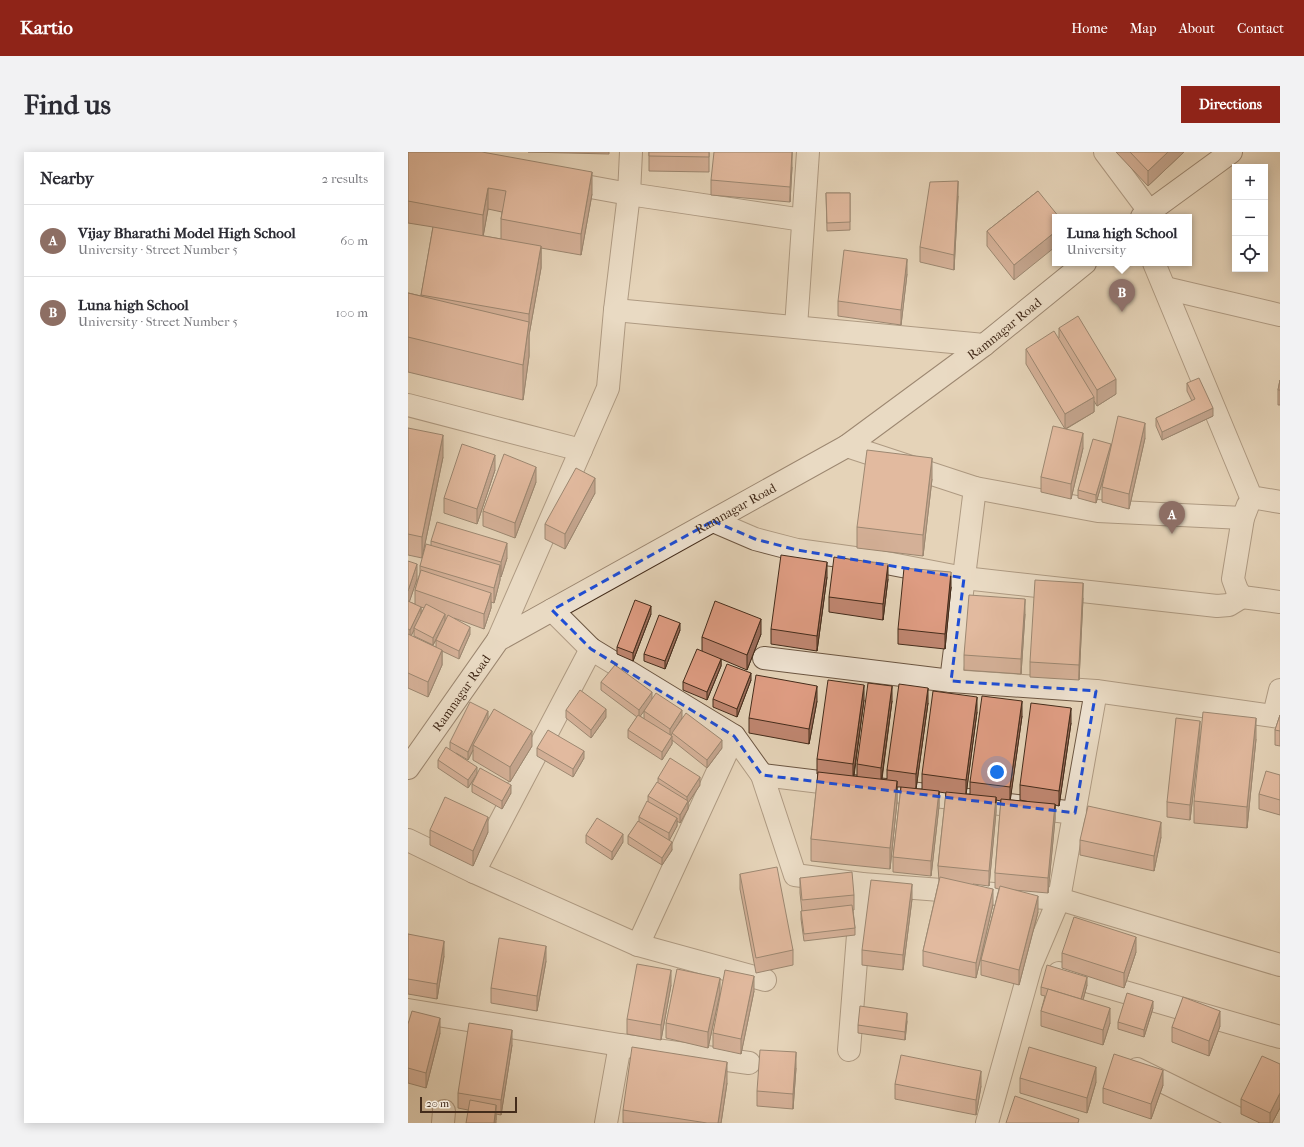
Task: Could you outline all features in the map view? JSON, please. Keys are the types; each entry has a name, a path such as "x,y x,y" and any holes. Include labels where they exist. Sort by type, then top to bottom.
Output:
{"street":[{"path":"498,640 608,388 615,310 629,194 631,152"},
{"path":"796,327 808,152"},
{"path":"1105,152 1145,214 1231,152"},
{"path":"545,179 629,194 803,220"},
{"name":"Ramnagar Road","path":"408,768 498,640 847,446 984,345 1081,266"},
{"path":"1155,266 1251,497 1243,518 1233,579 1242,598"},
{"path":"1165,288 1280,315"},
{"path":"615,310 984,345"},
{"path":"408,405 581,450"},
{"path":"847,446 975,488 1098,510 1243,518"},
{"path":"951,681 975,488"},
{"path":"1251,497 1280,502"},
{"path":"713,520 755,539 797,550 876,561 964,578 1217,606 1229,605 1242,598 1280,602"},
{"path":"552,610 591,649 734,736 762,774 795,875 862,884 1059,899 1280,965"},
{"path":"474,872 591,649"},
{"path":"764,658 951,681 1096,691 1277,716 1280,690"},
{"path":"987,1123 1031,965 1059,899 1096,691"},
{"path":"638,945 734,736"},
{"path":"762,774 1075,813"},
{"path":"408,840 474,872 638,945 765,980"},
{"path":"849,1050 862,884"},
{"path":"1031,965 1280,1037"},
{"path":"408,1010 620,1045 749,1064"},
{"path":"606,1123 620,1045"},
{"path":"1137,1069 1247,1123"}],"highlighted area":[{"path":"713,521 755,539 797,550 964,578 951,681 1096,691 1075,813 762,775 734,736 591,649 552,610"}],"building":[{"path":"408,152 482,152 592,172 581,234 501,219 506,191 488,188 483,215 408,201"},
{"path":"649,152 709,152 709,157 649,156"},
{"path":"714,152 792,152 790,187 711,180"},
{"path":"1130,152 1168,152 1148,171"},
{"path":"958,181 954,255 920,247 930,182"},
{"path":"1038,191 1057,214 1052,214 1052,234 1014,265 987,231"},
{"path":"826,193 850,193 850,222 827,223"},
{"path":"433,227 541,246 529,314 421,295"},
{"path":"844,250 907,259 901,310 838,301"},
{"path":"408,293 529,322 523,365 408,337"},
{"path":"1078,316 1116,379 1097,390 1059,328"},
{"path":"1054,331 1094,397 1065,414 1026,349"},
{"path":"1199,378 1213,408 1162,432 1156,418 1195,399 1187,383"},
{"path":"1118,416 1145,423 1129,494 1102,487"},
{"path":"1053,426 1083,433 1071,484 1041,477"},
{"path":"408,428 443,435 422,537 408,534"},
{"path":"1093,439 1111,444 1096,495 1078,490"},
{"path":"462,444 495,455 477,509 444,498"},
{"path":"867,450 932,458 923,535 857,527"},
{"path":"504,454 536,467 515,523 483,511"},
{"path":"576,468 595,478 565,534 545,524"},
{"path":"437,522 507,543 501,562 431,541"},
{"path":"426,544 500,565 494,588 420,566"},
{"path":"781,555 827,562 817,636 771,629"},
{"path":"834,557 888,564 883,604 829,597"},
{"path":"408,561 417,564 408,591"},
{"path":"904,568 951,572 945,634 898,629"},
{"path":"421,570 491,593 484,614 415,590"},
{"path":"1035,580 1083,583 1079,665 1030,662"},
{"path":"969,595 1025,599 1021,659 964,655"},
{"path":"635,600 651,606 633,653 617,647"},
{"path":"408,601 421,607 410,630 408,629"},
{"path":"715,601 761,619 747,655 702,637"},
{"path":"426,604 445,614 433,638 414,628"},
{"path":"448,615 470,627 459,651 436,640"},
{"path":"659,615 680,623 665,661 644,654"},
{"path":"408,634 442,650 428,682 408,673"},
{"path":"697,649 721,659 707,692 683,682"},
{"path":"727,664 751,673 737,709 713,699"},
{"path":"615,665 652,692 639,710 601,682"},
{"path":"756,675 817,686 809,729 749,718"},
{"path":"828,680 864,685 853,764 817,759"},
{"path":"868,683 892,686 881,768 857,764"},
{"path":"899,684 928,688 916,774 887,770"},
{"path":"580,690 606,709 591,730 566,710"},
{"path":"933,691 977,697 966,780 922,774"},
{"path":"656,693 682,710 670,729 644,711"},
{"path":"982,696 1022,701 1010,787 970,782"},
{"path":"470,702 488,711 468,752 450,742"},
{"path":"1031,703 1071,708 1059,791 1020,785"},
{"path":"494,709 532,731 510,767 473,745"},
{"path":"1203,712 1256,718 1247,807 1194,801"},
{"path":"686,713 722,740 707,760 672,733"},
{"path":"638,715 672,736 662,752 628,730"},
{"path":"1280,715 1280,731 1275,730"},
{"path":"1176,718 1200,721 1190,805 1167,802"},
{"path":"548,730 584,751 573,769 537,748"},
{"path":"446,747 477,767 468,780 438,760"},
{"path":"670,758 700,777 687,797 658,778"},
{"path":"480,768 511,785 502,801 472,784"},
{"path":"1266,771 1280,775 1280,800 1259,794"},
{"path":"818,772 897,781 890,848 811,839"},
{"path":"657,782 688,801 680,815 648,796"},
{"path":"901,787 939,791 931,861 893,857"},
{"path":"946,792 996,797 989,871 938,866"},
{"path":"445,797 488,817 473,851 430,830"},
{"path":"1001,799 1055,804 1048,878 995,873"},
{"path":"647,801 677,818 669,833 639,817"},
{"path":"1088,806 1161,822 1154,856 1080,840"},
{"path":"597,818 623,834 612,852 586,835"},
{"path":"638,821 672,842 662,858 628,836"},
{"path":"777,867 793,950 756,958 740,874"},
{"path":"852,872 854,895 802,900 800,878"},
{"path":"940,877 993,889 976,963 923,951"},
{"path":"871,880 912,884 903,955 862,950"},
{"path":"1000,886 1038,896 1019,970 981,960"},
{"path":"852,905 855,928 804,934 801,911"},
{"path":"1074,917 1136,937 1124,973 1062,953"},
{"path":"408,934 444,941 437,984 408,979"},
{"path":"499,938 546,946 537,996 491,988"},
{"path":"637,964 671,970 661,1025 627,1019"},
{"path":"1047,965 1087,977 1081,999 1041,987"},
{"path":"677,969 720,978 708,1032 666,1023"},
{"path":"725,970 754,976 741,1039 713,1033"},
{"path":"1048,989 1110,1008 1103,1030 1041,1011"},
{"path":"1127,993 1153,1001 1144,1030 1118,1022"},
{"path":"1183,997 1220,1011 1209,1041 1172,1027"},
{"path":"860,1006 907,1013 905,1032 858,1025"},
{"path":"412,1011 440,1018 426,1073 408,1068 408,1024"},
{"path":"469,1023 512,1030 501,1100 458,1093"},
{"path":"632,1047 727,1062 718,1123 707,1123 623,1110"},
{"path":"1029,1047 1096,1067 1087,1098 1020,1078"},
{"path":"760,1050 796,1052 793,1094 757,1091"},
{"path":"1114,1054 1163,1070 1151,1104 1103,1088"},
{"path":"901,1055 981,1071 976,1100 895,1084"},
{"path":"1262,1056 1280,1064 1280,1093 1270,1113 1241,1099"},
{"path":"1015,1096 1079,1119 1078,1123 1006,1123"},
{"path":"470,1100 496,1105 494,1123 466,1123"}],"place":[{"name":"Luna high School","path":"1122,312"},
{"name":"Vijay Bharathi Model High School","path":"1172,534"}]}
